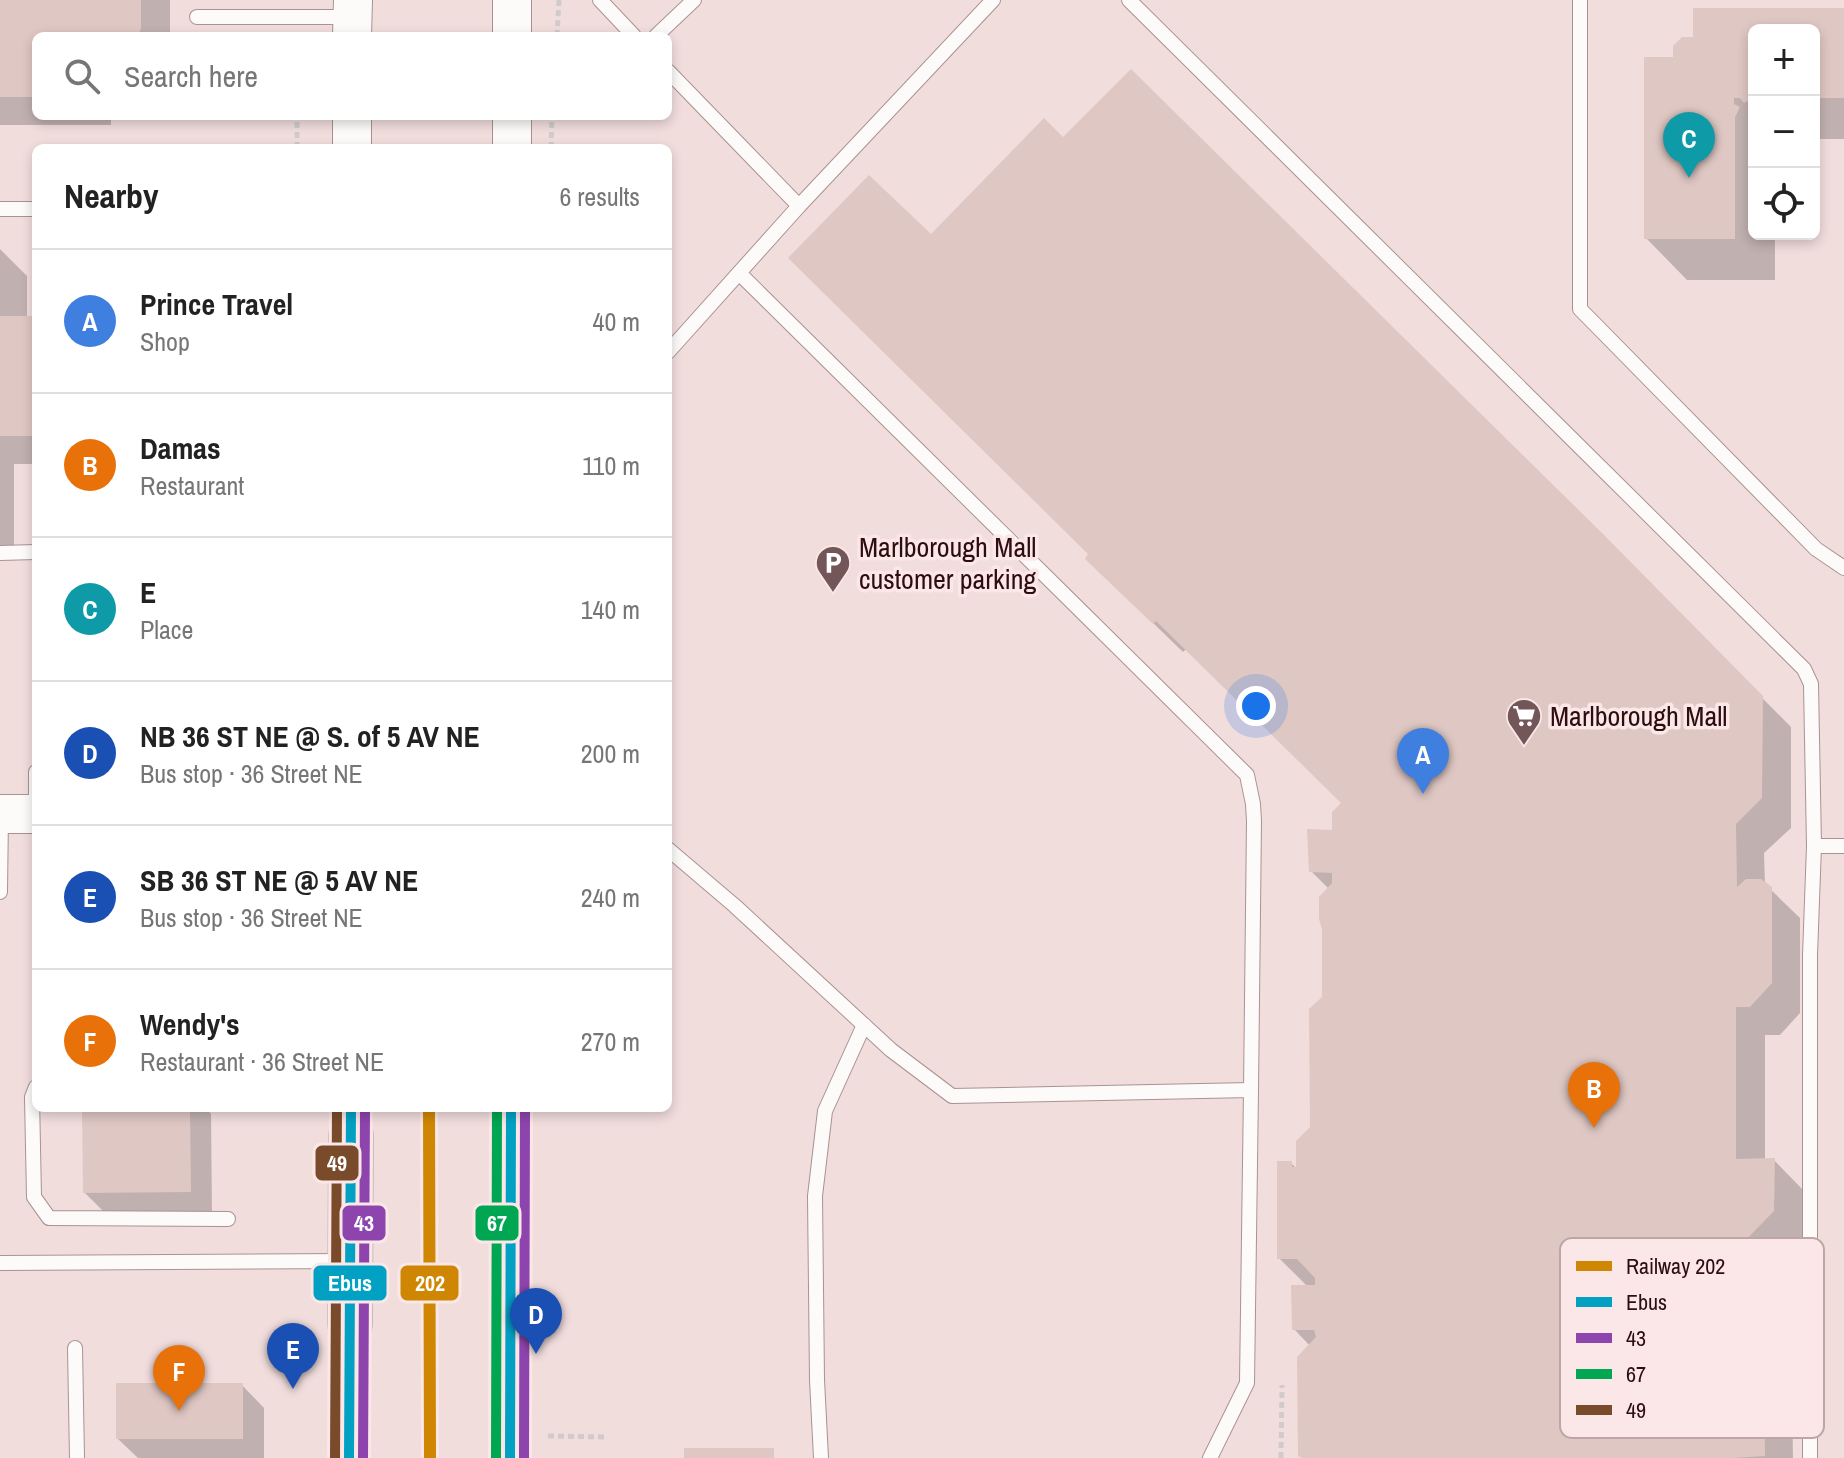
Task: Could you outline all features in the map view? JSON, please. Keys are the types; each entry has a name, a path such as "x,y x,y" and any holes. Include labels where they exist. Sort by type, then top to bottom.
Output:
{"main road":[{"path":"512,0 512,32"},
{"path":"352,120 352,144"},
{"path":"512,120 512,144"},
{"path":"0,814 32,814"},
{"path":"510,1458 511,1112"},
{"path":"349,1458 351,1122"}],"lane":[{"path":"600,0 630,32"},
{"path":"660,32 694,0"},
{"path":"672,348 799,206 993,0"},
{"path":"1129,0 1804,669 1811,684 1814,846 1810,955 1810,1238"},
{"path":"1580,0 1580,309 1816,549 1844,568"},
{"path":"197,17 352,18"},
{"path":"672,75 799,206"},
{"path":"0,209 32,209"},
{"path":"739,273 1247,775 1254,821 1247,1383 1210,1458"},
{"path":"0,553 32,552"},
{"path":"0,814 0,892"},
{"path":"1814,846 1844,846"},
{"path":"672,854 735,906 891,1050 952,1096 1251,1090"},
{"path":"821,1458 815,1196 825,1111 864,1025"},
{"path":"32,1112 34,1197 49,1218 228,1219"},
{"path":"0,1263 350,1261"},
{"path":"75,1348 77,1458"}],"path":[{"path":"557,32 559,0"},
{"path":"297,120 297,144"},
{"path":"551,144 552,120"},
{"path":"1281,1458 1282,1385"},
{"path":"548,1436 607,1437"}],"building":[{"path":"0,0 141,0 139,32 32,32 32,97 0,97"},
{"path":"1693,8 1844,8 1844,98 1820,98 1820,24 1748,24 1748,101 1744,103 1740,98 1734,98 1734,104 1740,107 1735,117 1735,239 1644,239 1644,57 1673,57 1673,46 1682,37 1693,37"},
{"name":"Marlborough Mall","path":"1131,69 1763,696 1762,798 1736,824 1737,887 1746,879 1761,879 1772,887 1772,983 1750,1007 1736,1007 1736,1159 1775,1158 1774,1211 1748,1238 1560,1238 1560,1438 1765,1438 1765,1456 1298,1456 1297,1357 1316,1337 1314,1330 1292,1330 1291,1285 1315,1285 1315,1278 1297,1259 1277,1259 1277,1161 1292,1161 1292,1167 1296,1167 1296,1141 1310,1127 1309,1009 1322,997 1319,897 1332,883 1332,873 1309,872 1307,829 1332,830 1332,812 1341,803 1156,621 1153,624 1085,559 1088,554 788,258 869,175 931,234 1044,118 1063,137"},
{"path":"0,316 32,316 32,436 0,436"},
{"path":"82,1112 190,1112 191,1192 83,1193"},
{"path":"116,1383 243,1383 243,1439 116,1439"},
{"path":"684,1448 774,1448 774,1458 684,1458"}],"rail line":[{"name":"202","path":"429,1112 430,1458"}],"transit line":[{"name":"49","path":"335,1458 337,1112"},
{"name":"Ebus","path":"349,1458 351,1112"},
{"name":"43","path":"363,1458 365,1112"},
{"name":"67","path":"496,1458 497,1112"},
{"name":"Ebus","path":"510,1458 511,1112"},
{"name":"43","path":"524,1458 525,1112"}],"place":[{"name":"E","path":"1689,178"},
{"name":"Marlborough Mall customer parking","path":"833,594"},
{"name":"Marlborough Mall","path":"1524,747"},
{"name":"Prince Travel","path":"1423,794"},
{"name":"Damas","path":"1594,1128"},
{"name":"NB 36 ST NE @ S. of 5 AV NE","path":"536,1354"},
{"name":"SB 36 ST NE @ 5 AV NE","path":"293,1389"},
{"name":"Wendy's","path":"179,1411"}]}
